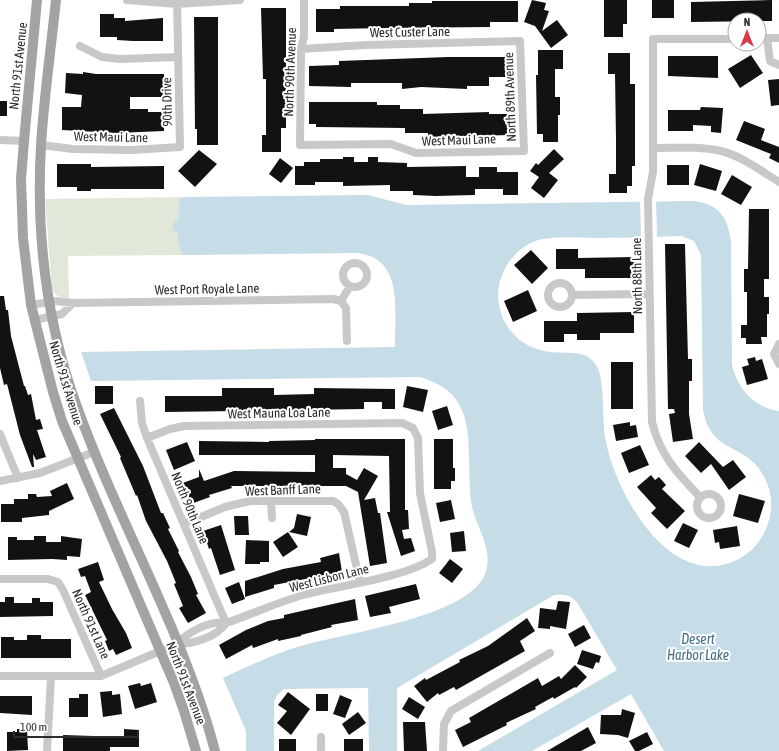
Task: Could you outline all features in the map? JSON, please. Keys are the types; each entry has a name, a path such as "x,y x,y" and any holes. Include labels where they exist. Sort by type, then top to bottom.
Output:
{"main road":[{"name":"North 91st Avenue","path":"37,0 21,179 23,238 31,305 53,392 78,458 161,651 184,711 196,751"},
{"name":"North 91st Avenue","path":"56,0 41,145 40,226 52,316 66,375 94,452 177,644 201,705 214,751"}],"street":[{"path":"127,0 177,2 240,0"},
{"name":"North 90th Avenue","path":"300,145 301,49 304,37 304,0"},
{"name":"90th Drive","path":"177,2 180,147"},
{"name":"North 88th Lane","path":"700,497 671,465 658,444 652,409 648,199 653,172 654,148 653,39 727,38"},
{"path":"767,38 779,38"},
{"name":"West Custer Lane","path":"301,49 366,45 520,42"},
{"name":"North 89th Avenue","path":"520,42 524,151"},
{"path":"80,46 102,57 120,59 178,57"},
{"path":"767,51 770,60 779,65"},
{"path":"0,140 24,141"},
{"name":"West Maui Lane","path":"300,145 391,144 416,153 524,151"},
{"name":"West Maui Lane","path":"41,145 73,149 132,150 159,150 180,147"},
{"path":"654,148 701,148 723,152 746,162 779,182"},
{"path":"347,340 346,308 341,301 350,286"},
{"path":"572,295 649,294"},
{"name":"West Port Royale Lane","path":"31,305 49,301 74,303 333,299 341,301"},
{"path":"35,320 62,314 74,303"},
{"path":"779,344 774,354 779,364"},
{"name":"North 90th Lane","path":"140,401 142,423 147,438 226,623"},
{"name":"West Mauna Loa Lane","path":"147,438 170,429 184,426 402,424 413,428 418,438 420,493 432,552"},
{"path":"0,434 18,478"},
{"path":"0,481 40,473 94,452"},
{"name":"West Banff Lane","path":"184,524 225,507 250,501 327,500 338,504 344,512 360,582"},
{"path":"271,501 272,518"},
{"name":"West Lisbon Lane","path":"0,676 101,676 177,644 186,635 217,622 226,623 306,594 396,574 425,564 432,559 432,552"},
{"name":"North 91st Lane","path":"0,578 48,579 58,582 63,590 101,676"},
{"path":"443,751 443,728 445,719 455,708 550,653"},
{"path":"48,751 50,677"},
{"path":"321,737 321,751"}],"green space":[{"path":"183,197 179,200 178,221 173,221 173,231 178,231 177,240 182,255 68,256 69,298 59,297 52,290 45,199"}],"water":[{"name":"Desert Harbor Lake","path":"368,195 406,205 693,201 709,205 721,213 730,233 731,242 732,365 738,382 748,396 762,406 779,411 779,751 664,751 631,694 532,751 478,751 617,670 577,602 569,596 554,595 397,688 397,751 369,751 368,688 284,689 277,695 274,702 274,751 246,751 246,731 223,678 261,660 291,649 402,622 430,613 455,602 474,589 485,574 487,556 484,540 474,515 471,501 468,433 465,420 455,399 447,390 435,383 420,377 91,381 81,352 395,347 394,289 390,276 383,265 372,257 357,253 182,255 177,240 178,231 173,231 173,221 178,221 179,200 183,197","holes":["681,236 694,241 701,255 703,410 705,419 710,430 718,440 749,458 760,470 768,485 771,501 768,524 758,543 742,557 717,566 694,564 672,553 653,535 636,513 622,489 612,464 606,442 601,381 599,372 592,360 582,354 544,351 524,343 513,334 505,322 498,301 501,278 508,264 519,251 533,242 548,238 563,237 616,238"]}],"pier":[{"path":"640,199 656,199 657,237 641,238"}],"building":[{"path":"532,0 546,3 544,10 549,11 542,31 557,20 568,35 551,48 535,26 524,22"},
{"path":"604,0 627,0 627,24 623,24 623,37 604,37"},
{"path":"652,0 674,0 674,18 652,18"},
{"path":"772,0 772,21 767,21 767,12 727,12 727,22 691,22 691,2"},
{"path":"432,1 518,1 518,22 490,22 490,27 334,29 334,32 316,32 316,9 340,9 340,6 409,6 409,3 432,3"},
{"path":"261,8 286,8 286,128 281,128 281,152 262,152 262,135 266,135 266,79 263,79"},
{"path":"100,14 114,14 114,18 125,18 125,21 163,18 163,41 117,40 117,37 100,37"},
{"path":"194,17 218,17 218,145 197,145 197,129 195,129"},
{"path":"538,50 563,50 563,69 555,69 555,97 560,97 558,142 543,142 543,134 537,134 536,75 538,75"},
{"path":"608,53 630,53 630,84 635,84 635,166 632,166 632,186 627,186 627,193 609,193 609,174 616,174 616,139 615,74 608,74"},
{"path":"751,55 763,73 740,88 728,69"},
{"path":"668,56 718,56 718,78 668,76"},
{"path":"448,57 510,57 510,77 489,77 489,86 467,86 467,89 421,87 402,89 402,83 351,83 351,87 309,86 309,66 339,65 339,61"},
{"path":"83,72 96,74 164,74 164,97 130,97 130,109 148,109 148,112 164,112 164,131 116,133 62,130 62,107 81,107 82,95 65,93 66,73 83,74"},
{"path":"779,79 779,105 771,106 768,80"},
{"path":"0,101 7,101 7,116 0,116"},
{"path":"309,102 377,102 377,105 400,105 400,109 423,109 423,114 489,112 489,114 512,114 512,135 428,137 428,133 405,133 405,128 316,127 316,124 309,124"},
{"path":"701,107 723,108 721,133 711,132 711,126 693,125 693,131 668,131 668,110 700,110"},
{"path":"744,121 765,129 761,140 779,147 779,163 769,158 771,154 736,140"},
{"path":"554,149 564,159 549,173 558,180 544,198 531,188 539,177 530,171 536,163 538,165"},
{"path":"199,150 217,164 195,187 178,171"},
{"path":"343,157 354,157 354,162 368,162 368,157 378,157 378,162 407,163 407,167 466,166 466,177 479,177 479,167 497,167 497,172 518,172 518,195 503,195 503,189 475,189 475,195 436,196 413,195 413,191 390,191 390,185 343,186 343,182 315,182 315,185 295,185 295,166 304,166 304,162 320,162 320,159 343,159"},
{"path":"280,158 293,168 281,183 269,174"},
{"path":"57,164 91,164 91,167 164,166 164,189 91,189 91,191 77,191 77,187 57,187"},
{"path":"700,164 722,171 716,191 694,185"},
{"path":"667,165 689,165 689,185 667,185"},
{"path":"732,175 752,187 741,205 721,194"},
{"path":"749,209 769,209 769,279 764,279 764,297 769,297 769,314 767,314 767,337 761,337 762,344 746,344 746,338 741,338 741,325 747,325 747,292 744,292 744,269 748,269"},
{"path":"665,244 685,244 688,359 692,359 692,381 689,381 689,414 693,439 673,442 669,414 675,413 674,409 668,409"},
{"path":"556,249 578,249 578,258 635,257 635,278 585,278 585,269 556,269"},
{"path":"531,250 548,268 532,284 514,265"},
{"path":"528,290 537,311 513,322 504,301"},
{"path":"0,296 4,296 6,310 8,310 11,336 24,386 28,395 31,394 36,420 40,419 43,429 37,430 46,457 36,460 33,454 34,467 32,467 20,435 7,384 4,385 0,368"},
{"path":"634,312 634,333 600,333 600,340 577,340 577,334 564,334 564,342 544,342 544,321 577,321 577,313"},
{"path":"755,357 756,361 762,359 768,379 747,385 742,367 749,365 747,359"},
{"path":"611,362 633,362 633,409 611,409"},
{"path":"95,386 113,386 113,404 95,404"},
{"path":"407,386 428,390 423,412 403,407"},
{"path":"222,388 274,388 274,395 314,394 314,388 395,389 395,409 382,409 382,402 364,402 364,409 165,412 165,396 222,396"},
{"path":"447,406 453,425 438,430 432,411"},
{"path":"114,408 143,466 161,513 163,513 170,528 168,529 198,594 196,595 206,613 188,623 179,608 183,606 167,561 146,521 137,495 136,496 120,458 121,457 100,414"},
{"path":"630,422 630,426 636,425 638,437 616,441 613,425"},
{"path":"315,439 405,439 405,510 408,510 409,529 402,530 404,539 411,538 415,551 401,556 387,512 390,512 389,456 333,455 333,468 346,468 346,474 357,480 364,468 378,476 364,500 375,498 378,513 380,513 387,563 370,566 358,492 346,486 231,486 232,488 209,495 210,497 188,505 180,484 199,477 199,469 204,481 234,471 315,472 315,455 199,455 199,441 269,442"},
{"path":"434,439 453,439 453,468 455,468 455,481 451,481 451,489 434,489"},
{"path":"187,442 195,461 174,470 166,450"},
{"path":"699,442 723,467 733,460 746,477 729,490 711,464 701,473 685,456"},
{"path":"640,445 649,465 629,473 621,453"},
{"path":"651,475 655,480 659,477 666,485 662,489 685,511 667,529 651,513 656,508 637,487"},
{"path":"67,483 74,499 49,511 49,515 22,518 22,522 1,522 1,504 14,504 14,499 28,499 28,494 36,494 37,497 52,496 50,491"},
{"path":"739,494 765,501 758,523 733,516"},
{"path":"451,500 455,519 440,522 436,503"},
{"path":"297,514 311,517 307,536 289,532 294,528"},
{"path":"234,516 248,516 249,535 235,535"},
{"path":"683,523 698,530 689,548 674,541"},
{"path":"221,525 235,570 220,575 211,548 209,549 203,531"},
{"path":"737,526 740,546 720,549 719,542 715,543 713,530"},
{"path":"464,531 466,551 452,552 450,533"},
{"path":"288,532 298,547 283,557 273,542"},
{"path":"34,536 46,536 46,542 61,542 61,536 82,539 80,557 67,556 67,560 8,560 8,537 17,537 17,540 34,540"},
{"path":"246,540 269,541 269,562 260,562 260,564 245,564"},
{"path":"339,553 342,572 274,585 274,588 245,597 245,581 283,569 321,562 320,558"},
{"path":"450,559 463,569 452,583 439,573"},
{"path":"98,562 104,580 99,582 126,633 132,648 116,655 113,649 109,651 105,641 107,640 85,595 91,592 85,576 81,577 78,569"},
{"path":"239,582 245,599 232,604 225,588"},
{"path":"416,584 420,599 389,607 391,613 370,617 365,596"},
{"path":"5,597 14,597 14,603 32,603 32,598 40,598 40,602 53,602 53,616 0,617 0,602 5,602"},
{"path":"355,599 358,620 331,625 332,627 301,636 278,641 278,639 253,648 252,645 226,659 219,645 246,630 268,621 284,618 284,615"},
{"path":"558,601 570,602 566,629 550,626 550,629 538,628 540,608 556,610"},
{"path":"527,618 535,631 520,641 525,651 456,690 454,687 439,695 438,693 427,702 414,686 425,678 426,680 460,662 459,660 488,646"},
{"path":"584,625 591,638 575,647 568,634"},
{"path":"27,635 41,635 41,639 71,639 71,658 1,658 1,637 14,637 14,640 27,640"},
{"path":"582,650 601,656 599,663 596,662 593,669 577,664"},
{"path":"575,665 587,677 576,688 575,687 554,699 553,697 535,707 536,709 506,723 507,725 463,747 455,730 471,722 469,718 538,678 542,686 559,676 561,679"},
{"path":"140,683 141,686 151,683 157,702 135,709 128,686"},
{"path":"112,691 112,695 120,694 122,714 103,717 100,692"},
{"path":"288,692 310,709 291,735 277,723 287,711 278,705"},
{"path":"79,694 88,694 88,717 69,717 69,698 79,698"},
{"path":"316,694 328,694 328,711 316,711"},
{"path":"340,695 352,700 345,718 333,714"},
{"path":"0,696 32,696 32,715 0,713"},
{"path":"409,697 425,707 418,719 402,709"},
{"path":"622,709 635,713 628,738 618,735 600,734 601,715 621,715"},
{"path":"358,712 366,723 349,735 342,724"},
{"path":"403,722 425,722 427,751 404,751"},
{"path":"588,727 596,743 581,751 547,751"},
{"path":"17,729 27,729 28,750 7,751 7,732 17,732"},
{"path":"124,729 139,730 139,747 110,747 110,751 63,751 63,735 124,737"},
{"path":"647,732 653,744 639,751 635,751 629,741"},
{"path":"279,739 296,739 296,751 279,751"},
{"path":"344,739 363,739 363,751 344,751"}]}
